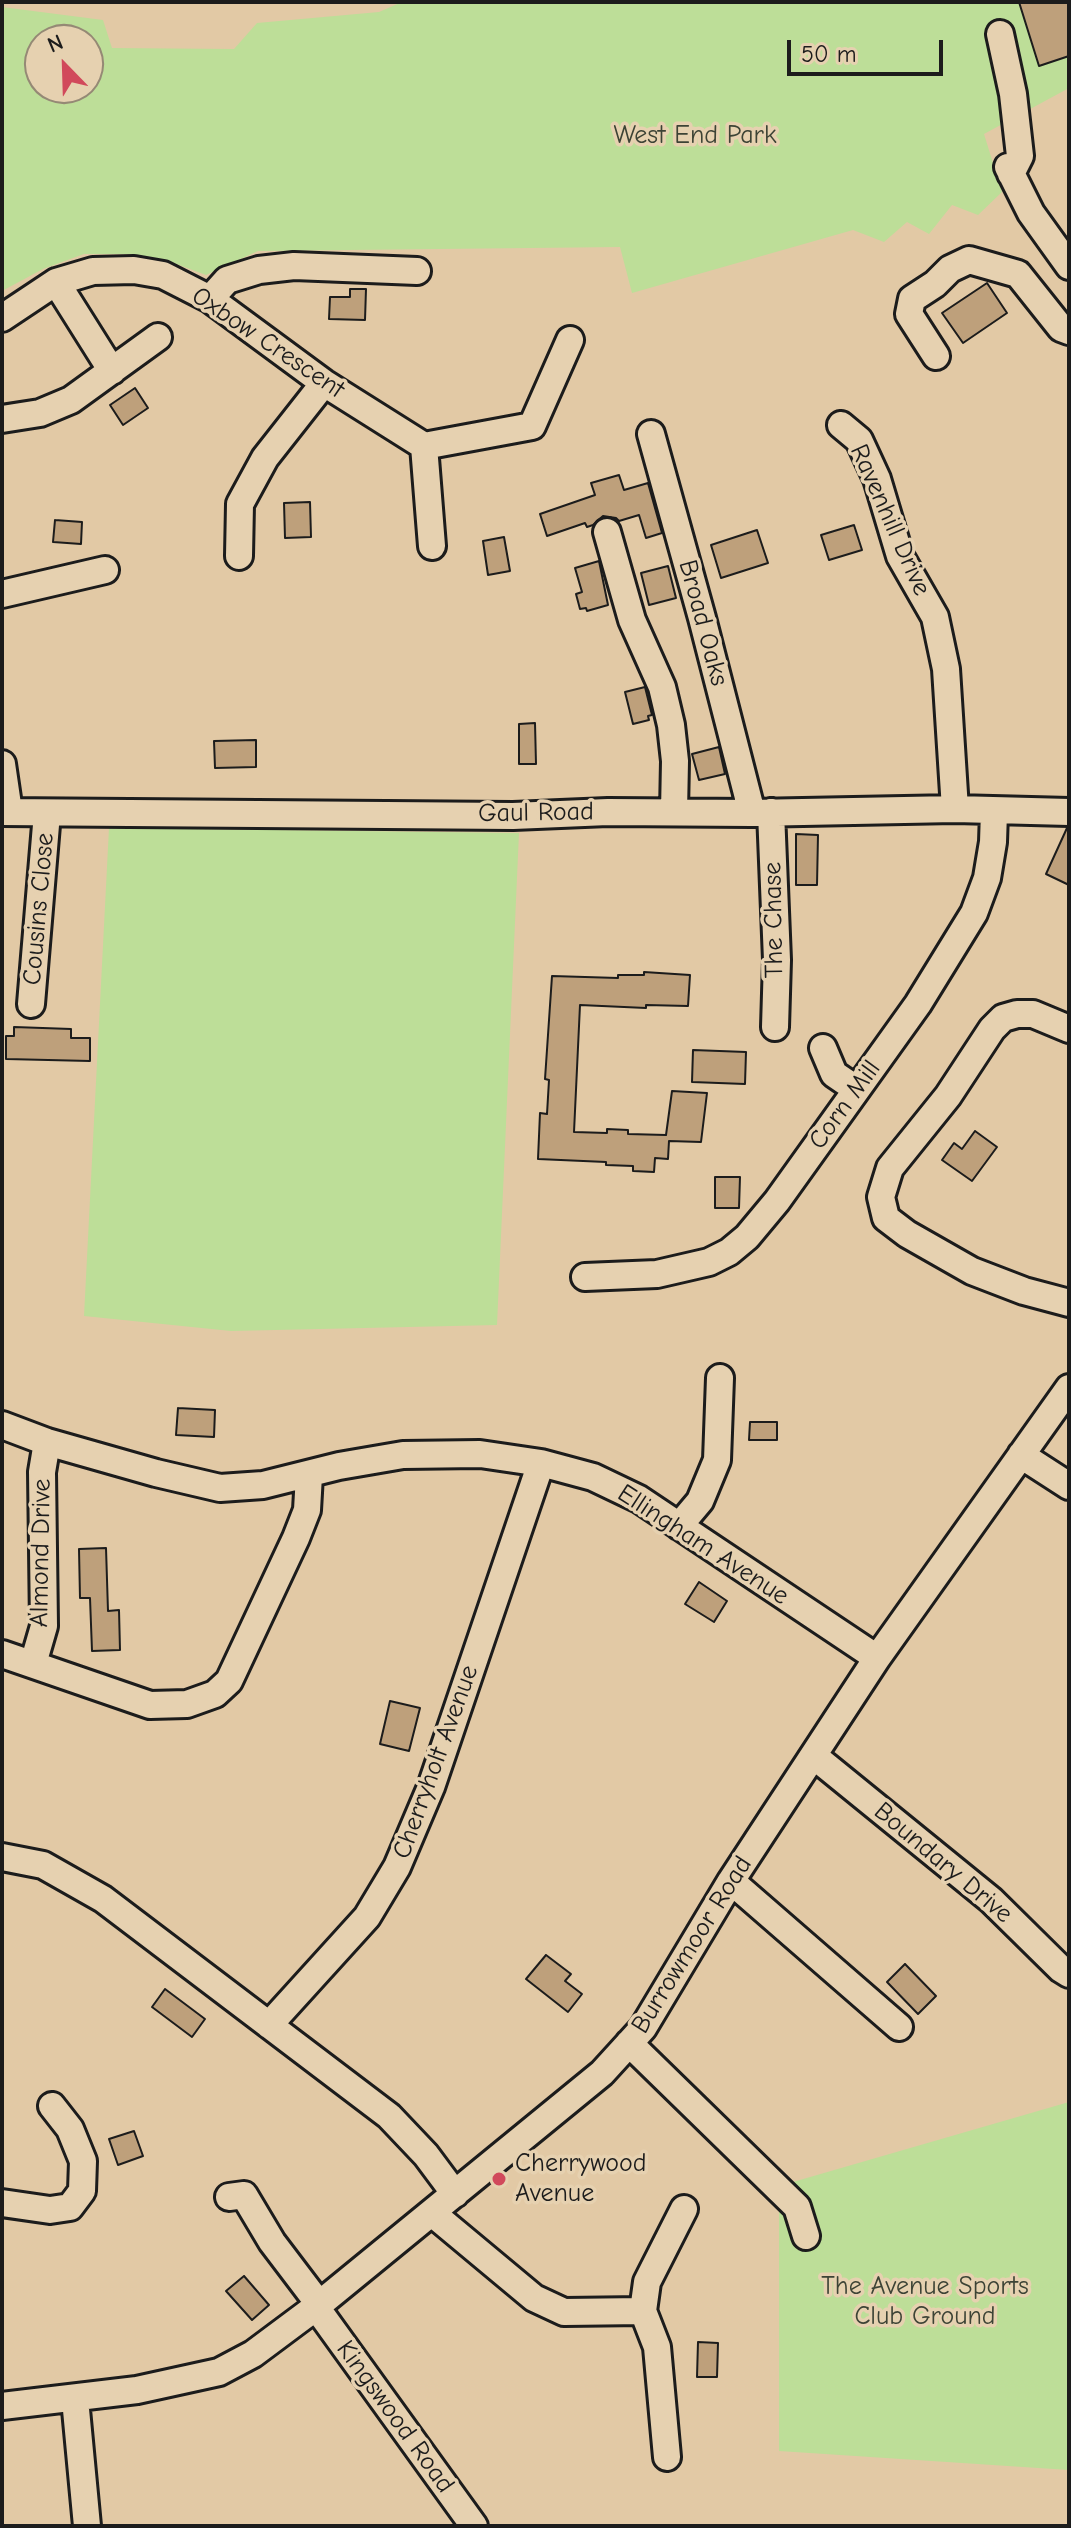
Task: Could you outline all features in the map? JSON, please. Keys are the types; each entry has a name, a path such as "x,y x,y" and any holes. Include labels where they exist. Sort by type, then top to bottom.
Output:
{"street":[{"path":"1000,34 1013,94 1020,156 1010,170 1031,213 1069,266"},
{"path":"936,356 909,314 912,299 935,284 950,269 969,260 1018,274 1061,328 1069,331"},
{"path":"210,299 227,280 259,270 294,266 417,271"},
{"name":"Oxbow Crescent","path":"2,318 56,282 93,271 134,270 163,275 210,299 324,383 424,446"},
{"path":"56,282 112,371"},
{"path":"2,419 40,413 71,400 158,337"},
{"path":"432,546 424,446 532,426 570,340"},
{"path":"239,556 240,504 265,458 324,383"},
{"name":"Ravenhill Drive","path":"841,425 859,440 877,479 900,556 935,617 946,669 955,809"},
{"name":"Broad Oaks","path":"651,434 761,813"},
{"path":"607,532 632,620 662,687 668,712 675,761 674,812"},
{"path":"2,594 105,570"},
{"path":"2,764 6,812"},
{"name":"Gaul Road","path":"6,812 513,816 955,809 1069,812"},
{"name":"Corn Mill","path":"585,1277 657,1274 709,1262 729,1252 747,1237 777,1201 918,1004 974,913 987,878 994,812"},
{"name":"Cousins Close","path":"31,1004 47,813"},
{"name":"The Chase","path":"761,813 777,960 775,1027"},
{"path":"1069,1029 1033,1014 1003,1018 992,1029 948,1096 890,1168 881,1197 886,1218 907,1234 972,1271 1024,1291 1069,1303"},
{"path":"823,1048 834,1074 856,1089"},
{"path":"679,1526 700,1501 717,1460 720,1378"},
{"name":"Burrowmoor Road","path":"2,2406 137,2390 219,2372 253,2354 318,2306 602,2073 643,2028 731,1881 877,1658 1069,1388"},
{"name":"Ellingham Avenue","path":"2,1425 47,1442 220,1488 263,1485 339,1466 403,1455 480,1454 541,1463 593,1477 639,1499 877,1658"},
{"name":"Almond Drive","path":"33,1664 44,1626 42,1472 47,1442"},
{"path":"1021,1455 1069,1486"},
{"name":"Cherryholt Avenue","path":"269,2025 367,1917 397,1867 431,1787 541,1463"},
{"path":"2,1654 150,1705 187,1704 215,1694 229,1681 296,1538 307,1510 309,1475"},
{"name":"Boundary Drive","path":"814,1756 991,1900 1069,1974"},
{"path":"2,1857 43,1865 103,1899 389,2116 426,2155 455,2194"},
{"path":"731,1881 899,2027"},
{"path":"629,2043 797,2207 806,2236"},
{"path":"2,2203 50,2210 70,2207 82,2191 83,2161 70,2129 52,2106"},
{"name":"Kingswood Road","path":"229,2197 244,2195 272,2242 474,2526"},
{"path":"667,2457 657,2347 643,2311 647,2282 684,2209"},
{"path":"432,2213 534,2298 564,2312 643,2311"},
{"path":"75,2399 87,2526"}],"green space":[{"name":"West End Park","path":"402,2 1069,2 1069,88 984,134 1002,192 978,215 952,205 929,234 907,222 884,242 853,230 632,293 620,247 258,251 206,275 171,262 128,254 84,254 43,269 2,291 2,7 103,20 112,48 234,49 257,23 379,12"},
{"path":"109,828 519,833 497,1325 231,1331 84,1316"},
{"name":"The Avenue Sports Club Ground","path":"1069,2102 1069,2470 779,2451 779,2202 786,2184"}],"building":[{"path":"1019,2 1069,2 1069,56 1039,66"},
{"path":"987,283 1007,313 963,343 942,313"},
{"path":"350,289 366,289 365,320 329,319 330,297 350,297"},
{"path":"135,388 148,408 123,425 110,405"},
{"path":"619,475 624,490 648,483 662,533 646,538 639,515 619,521 603,516 593,525 587,527 585,523 547,536 540,514 595,495 591,483"},
{"path":"310,502 311,537 285,538 284,503"},
{"path":"55,520 82,522 81,544 53,542"},
{"path":"854,525 862,550 829,560 821,535"},
{"path":"757,530 768,563 721,578 711,545"},
{"path":"504,537 510,571 488,575 483,541"},
{"path":"599,561 608,605 587,611 586,608 580,609 576,594 582,592 575,568"},
{"path":"668,566 676,598 649,605 641,573"},
{"path":"645,687 652,715 648,716 649,720 633,724 625,692"},
{"path":"535,723 536,764 519,764 519,724"},
{"path":"256,740 256,767 215,768 214,741"},
{"path":"719,747 725,774 699,780 692,754"},
{"path":"1069,828 1069,885 1046,874"},
{"path":"796,834 818,835 817,885 796,885"},
{"path":"644,972 690,975 688,1006 580,1005 574,1132 607,1133 607,1129 628,1130 628,1134 666,1135 672,1091 707,1093 701,1142 669,1141 668,1159 655,1158 654,1172 633,1171 633,1166 606,1165 606,1162 538,1159 540,1113 547,1114 549,1080 545,1079 552,976 618,978 618,975 644,975"},
{"path":"14,1027 71,1029 71,1038 90,1038 90,1061 6,1059 6,1036 14,1036"},
{"path":"693,1050 746,1052 745,1084 692,1082"},
{"path":"975,1131 997,1147 972,1181 942,1160 954,1143 962,1149"},
{"path":"715,1177 740,1177 739,1208 715,1208"},
{"path":"178,1408 215,1410 214,1437 176,1435"},
{"path":"750,1422 777,1422 777,1440 749,1440"},
{"path":"106,1548 108,1611 119,1610 120,1650 92,1651 90,1598 80,1598 79,1549"},
{"path":"699,1582 727,1601 714,1622 685,1604"},
{"path":"390,1701 420,1708 409,1751 380,1744"},
{"path":"546,1955 571,1974 565,1981 582,1994 568,2012 526,1979"},
{"path":"905,1964 936,1996 918,2014 887,1982"},
{"path":"165,1989 205,2019 192,2037 152,2007"},
{"path":"134,2131 143,2156 118,2165 109,2139"},
{"path":"244,2276 269,2305 252,2320 226,2291"},
{"path":"698,2342 718,2343 717,2377 697,2377"}],"place":[{"name":"Cherrywood Avenue","path":"499,2179"}]}
